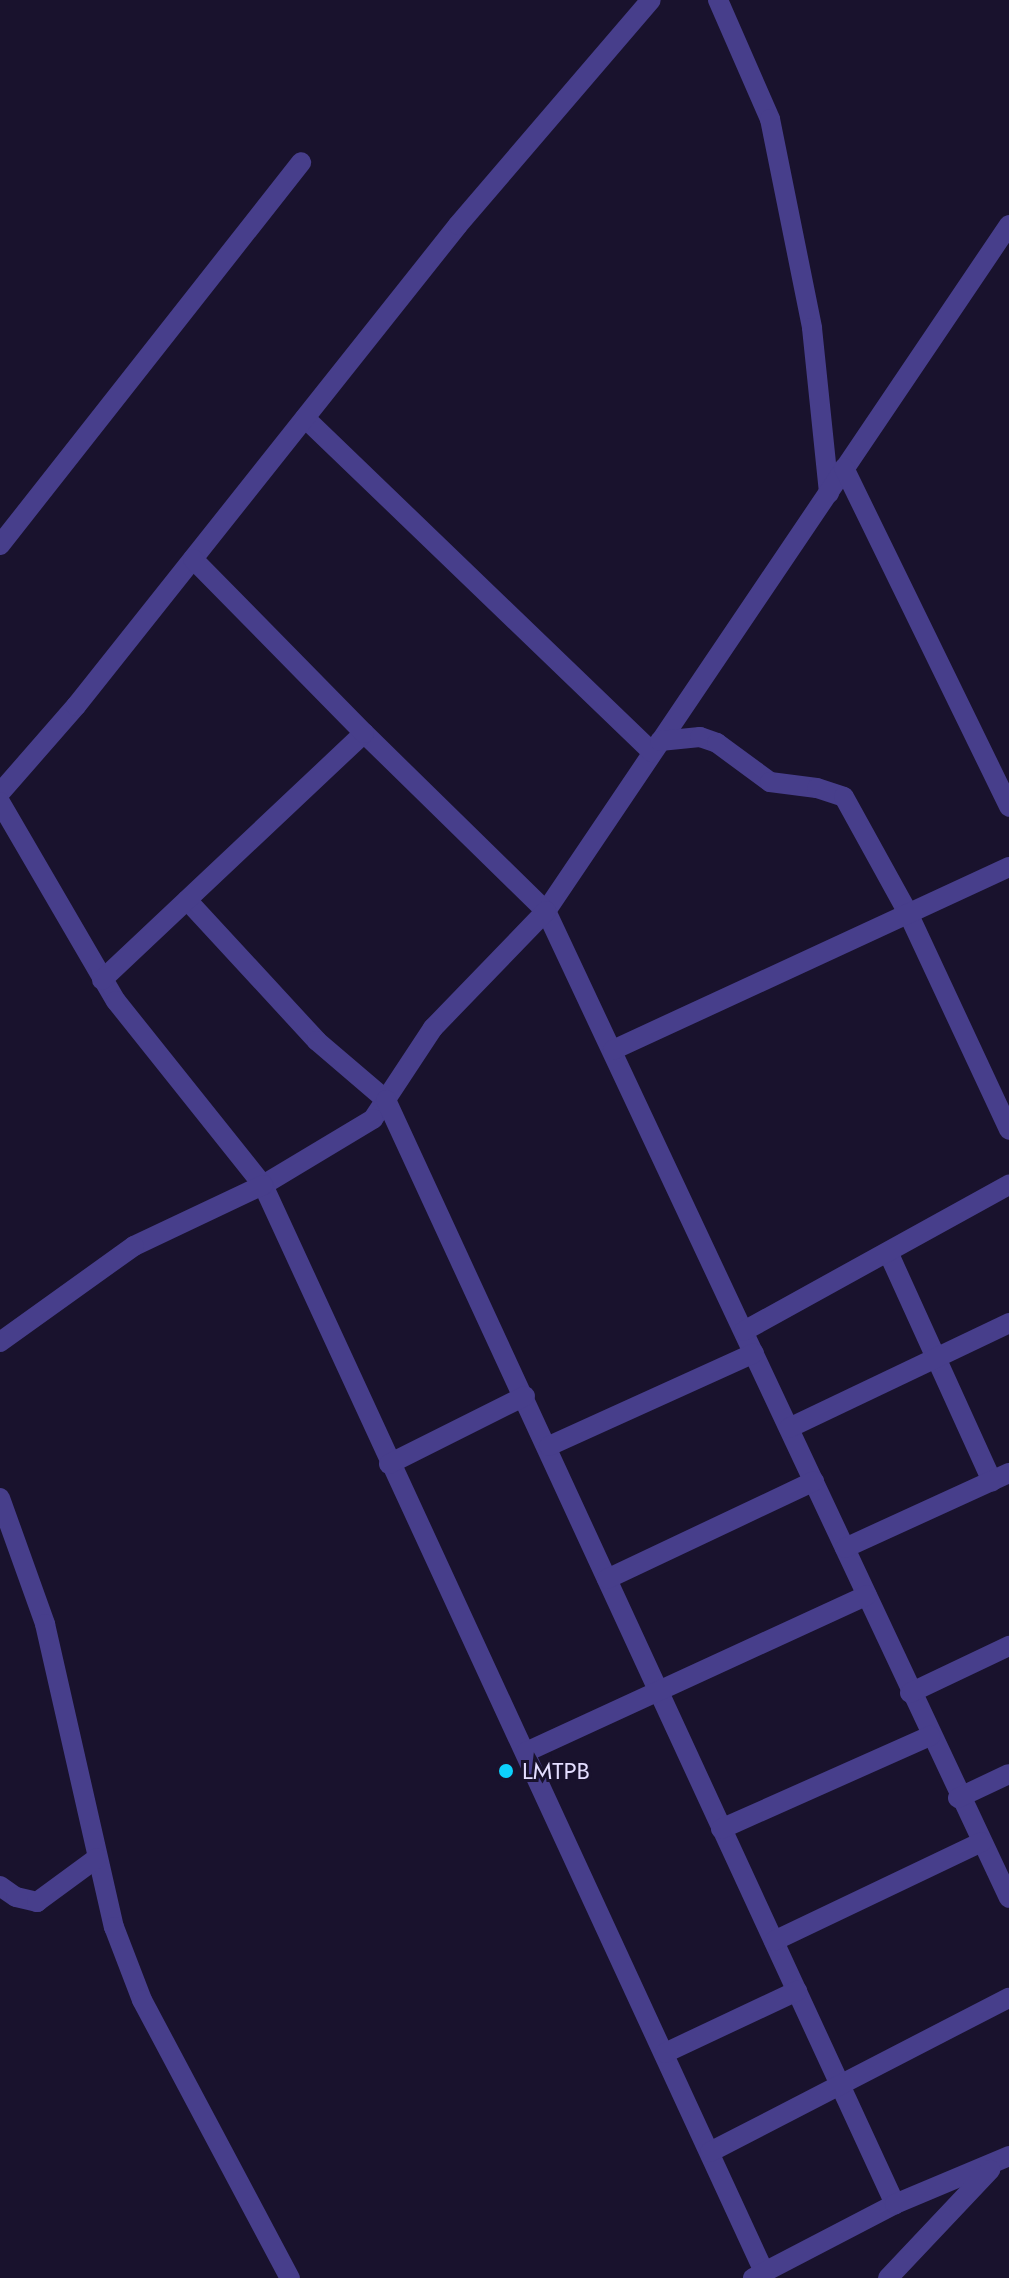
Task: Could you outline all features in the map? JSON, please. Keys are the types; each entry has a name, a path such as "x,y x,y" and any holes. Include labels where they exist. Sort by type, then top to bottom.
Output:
{"street":[{"path":"0,793 193,559 458,225 651,0"},
{"path":"718,0 770,119 812,328 829,493"},
{"path":"0,545 301,162"},
{"path":"0,1342 134,1246 263,1185 335,1146 373,1119 433,1028 546,911 1009,225"},
{"path":"305,418 656,747"},
{"path":"844,468 1009,807"},
{"path":"193,559 364,733 546,911 867,1595 958,1798 1009,1898"},
{"path":"102,980 364,733"},
{"path":"656,747 700,737 717,743 770,782 844,797 908,913 1009,1130"},
{"path":"0,802 102,980 263,1185 389,1464 665,2053 710,2152 759,2275 895,2204 1002,2160"},
{"path":"613,1050 1009,867"},
{"path":"187,900 317,1041 386,1100 549,1446 657,1692 895,2204"},
{"path":"744,1331 1009,1185"},
{"path":"845,1548 1000,1477 937,1359 888,1252"},
{"path":"789,1428 1009,1323"},
{"path":"549,1446 754,1353"},
{"path":"389,1464 525,1396"},
{"path":"607,1579 814,1481"},
{"path":"0,1498 45,1624 114,1927 142,2000 290,2278"},
{"path":"526,1752 867,1595"},
{"path":"910,1693 1009,1646"},
{"path":"721,1829 930,1736"},
{"path":"958,1798 1009,1774"},
{"path":"774,1941 982,1842"},
{"path":"0,1886 16,1897 37,1902 97,1858"},
{"path":"665,2053 797,1991"},
{"path":"710,2152 1009,1998"},
{"path":"888,2278 1002,2160"}],"place":[{"name":"LMTPB","path":"506,1771"}]}
